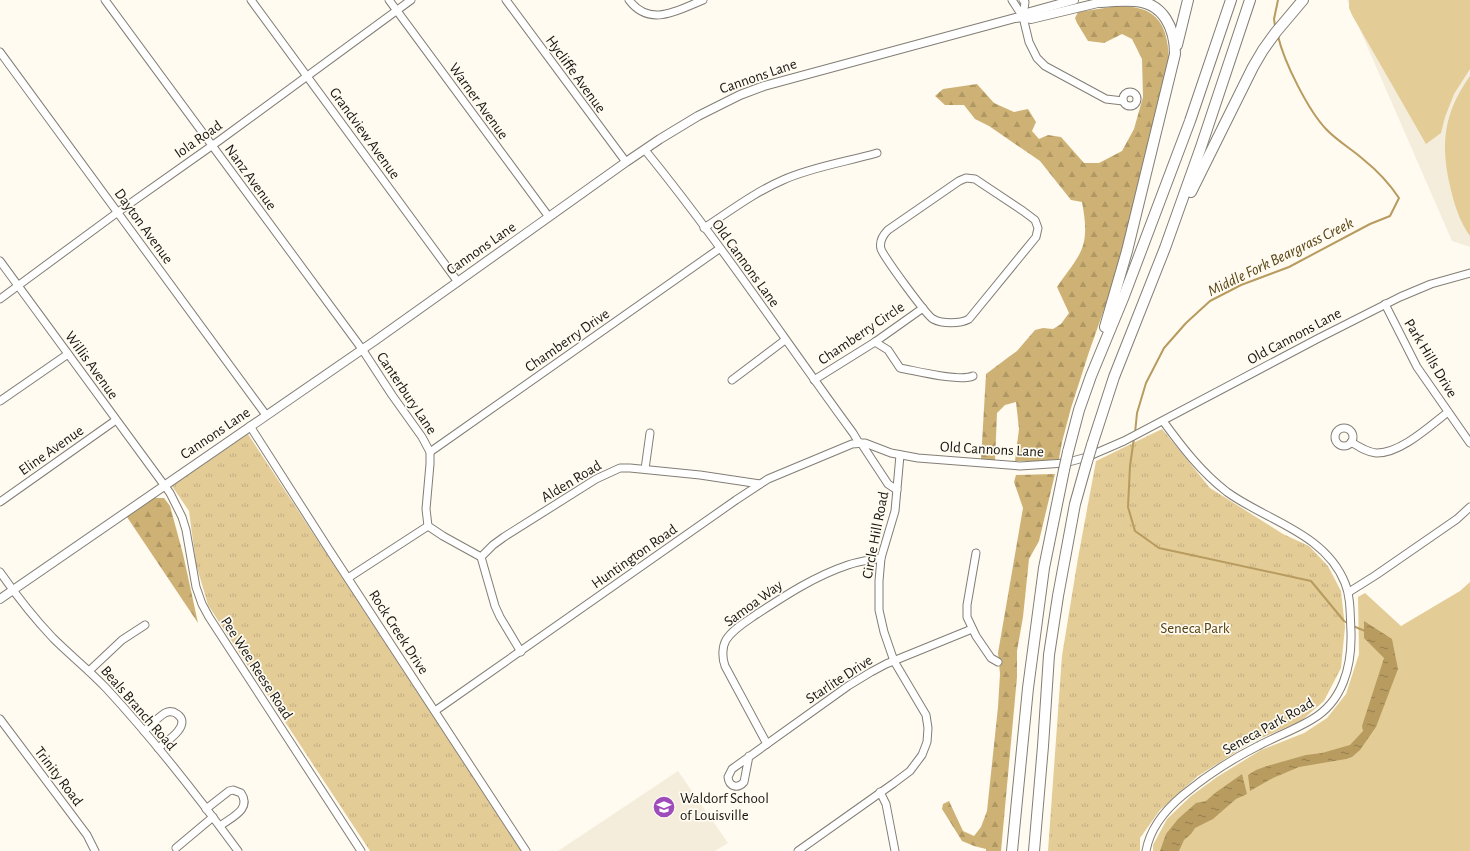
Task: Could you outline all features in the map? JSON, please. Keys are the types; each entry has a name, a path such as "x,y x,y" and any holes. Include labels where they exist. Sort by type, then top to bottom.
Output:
{"highway":[{"path":"1102,1 1136,0 1152,5 1162,12 1174,36 1175,54"},
{"path":"1091,376 1127,251 1188,0"},
{"path":"1012,851 1028,688 1044,568 1068,452 1079,410 1091,376 1124,296 1187,129 1232,0"},
{"path":"1034,851 1049,655 1075,504 1114,377 1165,248 1202,147 1250,0"},
{"path":"1165,248 1209,155 1263,50 1304,0"}],"main road":[{"name":"Cannons Lane","path":"0,599 458,282 626,162 704,112 740,95 764,86 1023,16 1030,12 1074,0"},
{"name":"Cannons Lane","path":"1023,16 1031,19 1102,1"}],"street":[{"name":"Nanz Avenue","path":"105,0 362,349"},
{"name":"Grandview Avenue","path":"252,0 458,282"},
{"name":"Warner Avenue","path":"389,0 549,217"},
{"name":"Iola Road","path":"0,299 411,0"},
{"name":"Hycliffe Avenue","path":"506,0 626,162"},
{"path":"629,0 639,10 652,15 670,14 703,0"},
{"path":"1012,0 1023,16"},
{"path":"1023,0 1025,2 1023,16 1029,42 1037,58 1045,66 1106,99 1123,101"},
{"name":"Dayton Avenue","path":"0,52 266,415"},
{"name":"Old Cannons Lane","path":"645,150 704,228 860,443 865,443 891,453 918,458 1020,466 1059,464 1087,458 1163,421 1385,304 1431,284 1470,273"},
{"path":"704,228 754,195 783,180 815,168 877,154"},
{"name":"Chamberry Circle","path":"970,178 982,183 1023,210 1035,220 1038,228 1036,237 969,319 961,322 938,321 928,316 922,308 882,251 881,241 888,230 959,181 970,178"},
{"name":"Chamberry Drive","path":"430,452 719,249"},
{"name":"Willis Avenue","path":"0,261 165,485"},
{"name":"Park Hills Drive","path":"1385,304 1417,368 1470,443"},
{"name":"Chamberry Circle","path":"814,380 876,342 922,308"},
{"path":"732,380 785,340"},
{"path":"876,342 888,350 900,368 954,377 968,378 973,376"},
{"name":"Canterbury Lane","path":"362,349 392,396 422,437 430,452 426,509 428,526"},
{"path":"0,401 68,354"},
{"path":"1351,442 1370,452 1386,452 1401,446 1448,412"},
{"name":"Eline Avenue","path":"0,502 116,420"},
{"name":"Seneca Park Road","path":"1146,851 1153,830 1162,815 1194,786 1240,755 1312,720 1333,701 1345,679 1350,661 1351,640 1349,596 1340,571 1325,551 1292,529 1248,505 1217,484 1194,460 1163,421"},
{"name":"Rock Creek Drive","path":"250,426 526,851"},
{"path":"645,469 650,433"},
{"path":"860,443 888,484 897,490"},
{"name":"Huntington Road","path":"435,711 760,484 768,479 852,444 860,443"},
{"name":"Circle Hill Road","path":"798,851 906,774 919,760 925,748 928,735 928,722 923,709 894,661 884,632 879,610 881,558 895,511 900,455"},
{"name":"Alden Road","path":"481,557 504,537 596,479 620,468 700,475 760,484"},
{"name":"Pee Wee Reese Road","path":"165,485 182,517 186,530 196,587 202,604 361,851"},
{"path":"1349,596 1376,575 1457,519 1470,507"},
{"path":"348,578 428,526 481,557 495,606 521,652"},
{"path":"976,553 967,604 967,617 972,629 991,658 998,662"},
{"name":"Samoa Way","path":"767,744 725,666 723,659 723,648 726,641 735,631 750,619 792,590 805,583 850,564 881,558"},
{"name":"Beals Branch Road","path":"0,572 33,617 54,639 89,671 144,731 206,808 238,851"},
{"path":"89,671 122,640 145,625"},
{"name":"Starlite Drive","path":"750,756 859,678 894,661 972,629"},
{"path":"144,731 166,713 173,712 178,715 182,723 181,728 158,748"},
{"name":"Trinity Road","path":"1,722 88,835 95,851"},
{"path":"206,808 229,791 233,790 241,792 245,802 243,808 220,826"},
{"path":"880,792 886,804 895,851"},
{"path":"176,848 213,817"}],"shaded area":[{"path":"1347,0 1470,0 1470,247 1452,241"},
{"name":"Waldorf School of Louisville","path":"678,771 728,843 715,851 558,851"}],"green space":[{"path":"1349,0 1470,0 1470,69 1454,94 1445,117 1441,133 1426,144 1352,15 1349,8"},
{"path":"1118,6 1141,9 1157,18 1162,25 1165,34 1169,58 1114,281 1071,408 1059,459 1015,461 1019,429 1016,402 1005,405 997,413 995,461 981,460 986,374 1017,351 1035,330 1043,328 1053,329 1061,324 1069,313 1057,287 1075,262 1083,247 1085,234 1084,215 1082,202 1071,200 1040,161 989,126 975,119 964,105 945,105 935,96 943,89 977,84 994,103 1014,112 1028,109 1036,122 1032,131 1039,139 1048,135 1061,137 1084,163 1099,163 1122,151 1134,129 1143,97 1142,59 1132,39 1122,34 1104,43 1088,41 1075,18 1078,12"},
{"path":"1470,76 1470,236 1466,231 1456,208 1448,174 1445,144 1449,117 1461,90"},
{"name":"Seneca Park","path":"1162,429 1210,488 1283,534 1309,546 1328,566 1341,591 1345,627 1341,668 1324,701 1301,721 1252,742 1198,776 1160,810 1140,838 1140,851 1048,851 1062,656 1096,461"},
{"path":"248,434 521,851 370,851 208,605 196,564 189,511 172,486"},
{"path":"1055,474 1039,541 1029,559 1023,617 1017,651 1017,677 1001,851 986,851 986,849 962,841 942,809 943,804 949,801 963,831 974,836 981,827 987,811 998,707 1000,674 998,653 1023,508 1014,482 1016,475"},
{"path":"154,498 164,498 170,506 183,554 198,623 127,517"},
{"path":"1470,582 1470,851 1153,851 1153,845 1167,819 1191,796 1217,777 1261,750 1304,733 1327,718 1346,694 1359,654 1358,597 1365,593 1401,626 1460,591"}],"water":[{"path":"1364,621 1392,639 1398,669 1376,727 1360,750 1352,757 1299,767 1273,778 1250,791 1248,775 1256,770 1306,755 1322,753 1350,745 1363,731 1362,726 1384,658 1364,638"},
{"path":"1242,774 1247,794 1236,799 1213,819 1195,828 1184,840 1179,851 1160,851 1166,834 1178,819 1196,803 1206,801"}],"waterway":[{"name":"Middle Fork Beargrass Creek","path":"1275,26 1274,19 1278,0"},
{"name":"Middle Fork Beargrass Creek","path":"1135,433 1137,413 1146,383 1164,348 1186,323 1210,301 1241,285 1289,267 1370,224 1390,216 1399,198 1379,173 1330,133 1319,121 1304,98 1291,72 1278,36"},
{"name":"Middle Fork Beargrass Creek","path":"1134,438 1130,466 1128,507 1135,531 1159,548 1311,581 1344,621 1349,624"},
{"name":"Middle Fork Beargrass Creek","path":"1353,626 1365,631"}],"place":[{"name":"Waldorf School of Louisville","path":"664,807"}]}
